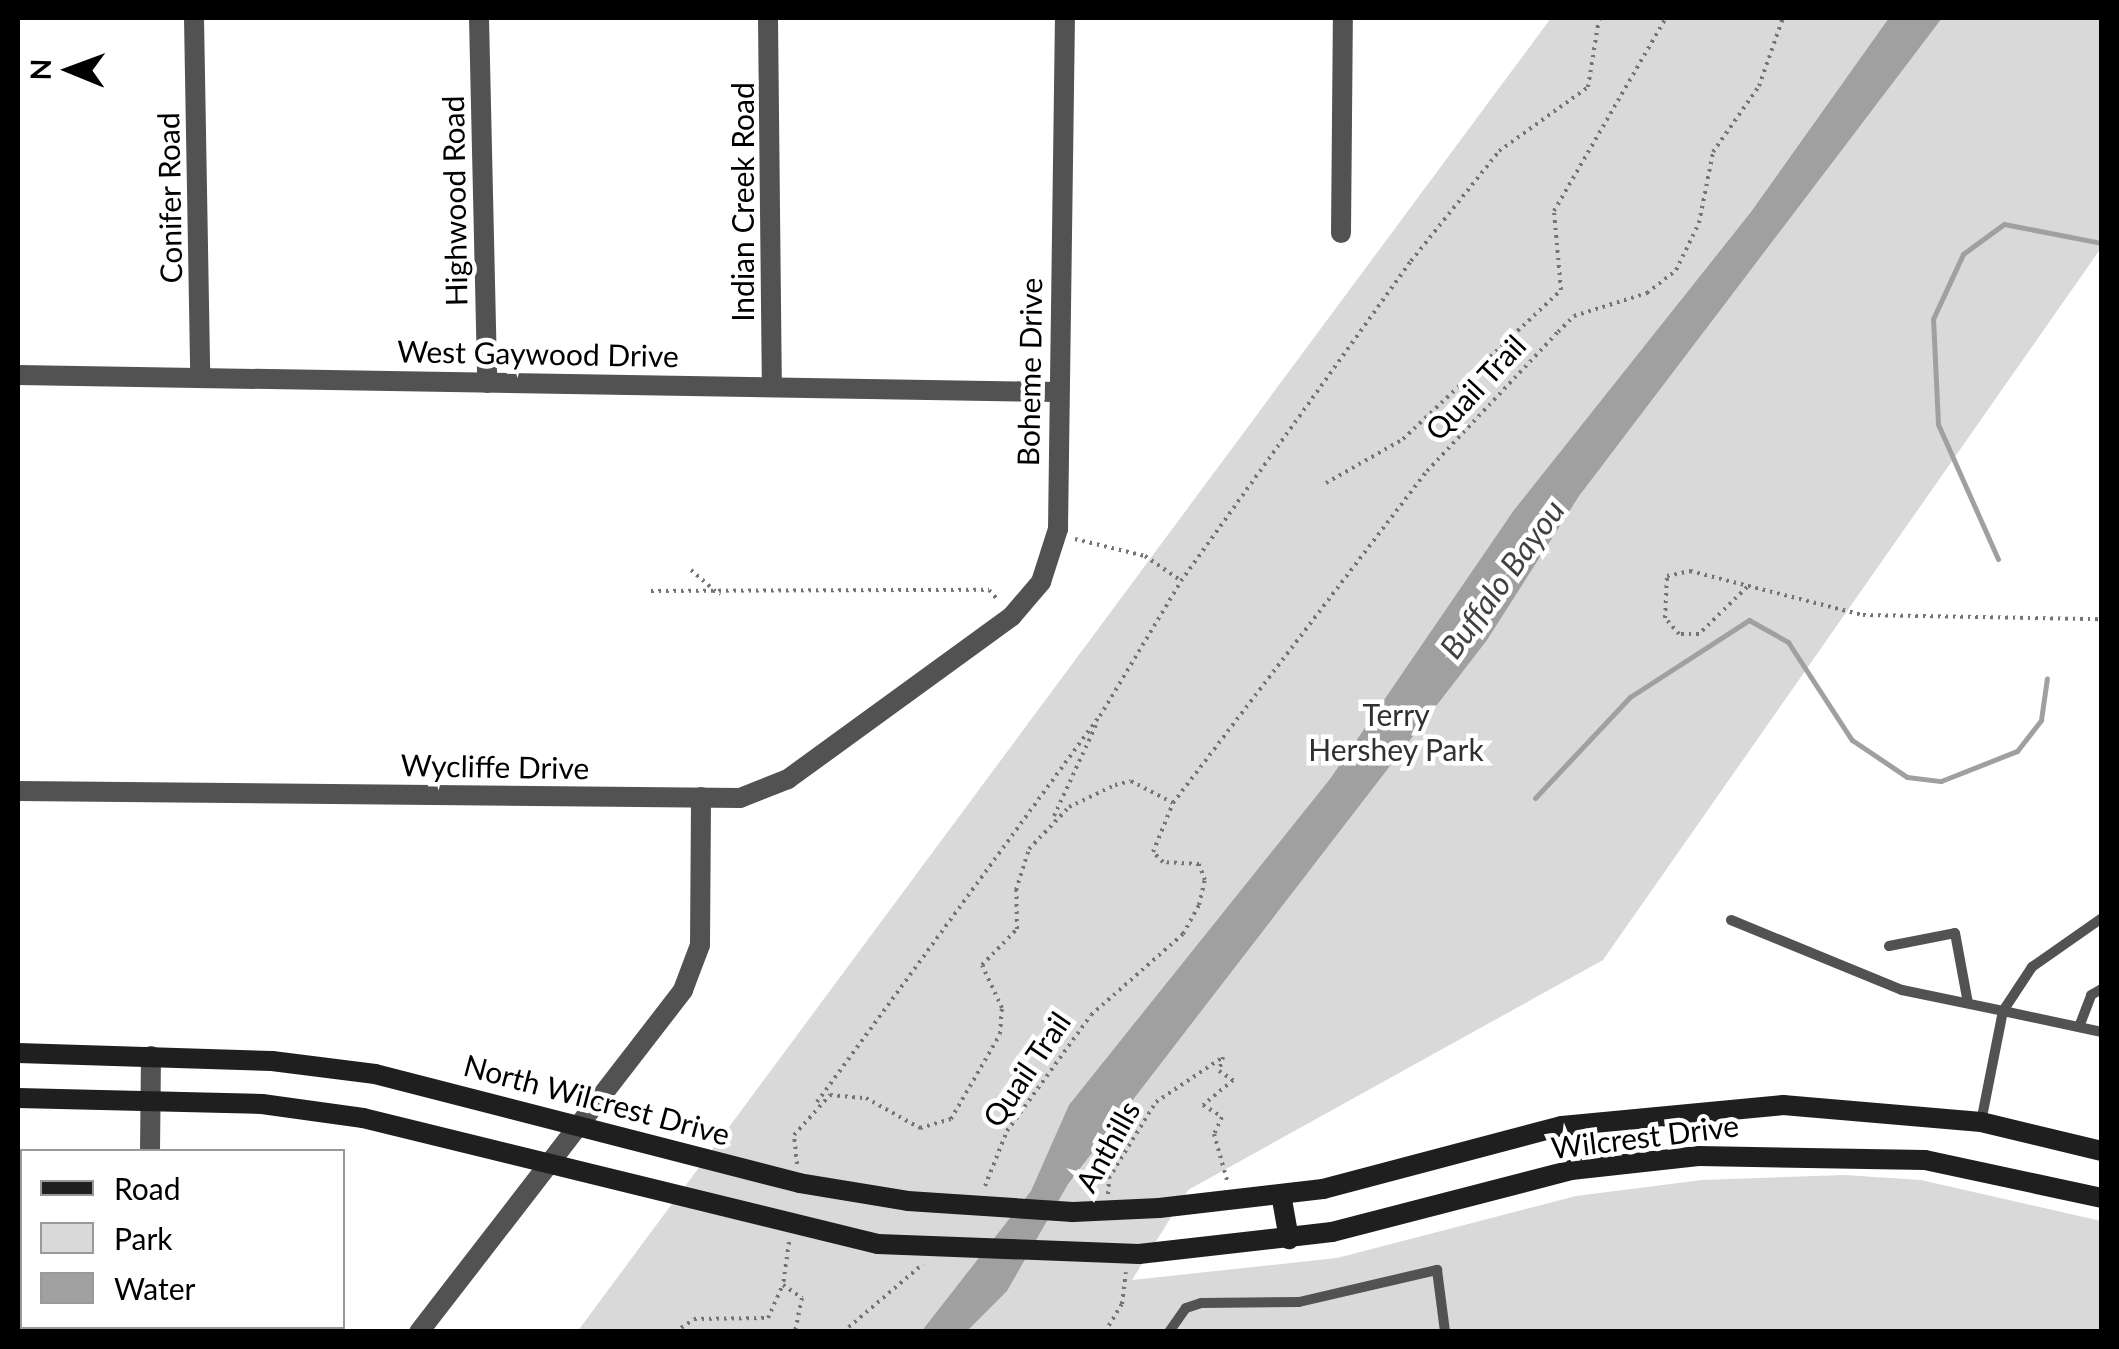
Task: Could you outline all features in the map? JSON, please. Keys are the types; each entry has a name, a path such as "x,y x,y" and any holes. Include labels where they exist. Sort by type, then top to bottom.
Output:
{"main road":[{"name":"North Wilcrest Drive","path":"18,1053 151,1056 376,1074 799,1183 908,1200 1073,1212 1159,1208"},
{"path":"18,1098 151,1099 363,1118 790,1227 878,1244 1139,1254"},
{"name":"Wilcrest Drive","path":"1159,1208 1281,1194 1562,1126 1695,1111 1846,1107 1981,1122 2102,1151"},
{"name":"Wilcrest Drive","path":"1139,1254 1289,1239 1571,1170 1698,1156 1925,1160 2102,1198"},
{"path":"1281,1194 1289,1239"}],"street":[{"name":"Conifer Road","path":"194,18 200,378"},
{"name":"Highwood Road","path":"479,18 487,383"},
{"name":"Indian Creek Road","path":"768,18 772,386"},
{"name":"Boheme Drive","path":"931,670 1012,616 1041,582 1058,529 1064,18"},
{"path":"1341,233 1343,18"},
{"name":"West Gaywood Drive","path":"18,375 1058,392"},
{"name":"Wycliffe Drive","path":"18,790 740,798 788,779 931,670"},
{"path":"419,1332 682,990 700,946 701,797"},
{"path":"150,1149 151,1056"}],"lane":[{"path":"1981,1122 2002,1011 2032,967 2102,918"},
{"path":"1731,920 1902,990 2102,1032"},
{"path":"1890,946 1955,934 1968,1004"},
{"path":"2079,1027 2102,989"},
{"path":"1169,1332 1186,1308 1201,1303 1299,1302 1437,1270 1445,1332"}],"path":[{"path":"799,1183 794,1135 1100,716 1181,581 1499,151 1588,86 1599,18"},
{"path":"1326,484 1403,439 1560,290 1554,211 1666,18"},
{"name":"Quail Trail","path":"975,1201 1007,1131 1091,1015 1192,918 1204,872 1153,852 1173,803 1427,471 1558,332 1574,316 1647,293 1676,270 1699,223 1713,152 1759,86 1783,18"},
{"path":"1058,529 1097,551 1145,556 1181,581"},
{"path":"692,570 720,595"},
{"path":"1746,587 1698,634 1679,634 1665,618 1668,576 1690,571 1863,615 2102,619"},
{"path":"651,591 720,595 989,590 1012,616"},
{"path":"1052,819 1100,716"},
{"name":"Quail Trail","path":"817,1102 847,1092 920,1128 951,1119 1000,1034 1002,1008 982,965 1017,928 1020,870 1052,819 1093,792 1130,781 1173,803"},
{"name":"Anthills","path":"1100,1206 1156,1102 1222,1057 1219,1071 1234,1080 1203,1105 1222,1117 1214,1134 1232,1200"},
{"path":"675,1332 694,1320 768,1318 783,1285 790,1227"},
{"path":"844,1332 933,1254"},
{"path":"1106,1332 1122,1304 1123,1275 1139,1254"},
{"path":"1116,1273 1123,1275"},
{"path":"783,1285 802,1298 795,1332"}],"green space":[{"name":"Terry Hershey Park","path":"1551,18 2101,18 2101,248 1603,960 1188,1190 1132,1280 1337,1258 1576,1196 1702,1180 1844,1175 1921,1180 2101,1221 2101,1331 577,1332"}],"water":[{"name":"Buffalo Bayou","path":"1889,18 1942,18 1579,496 1487,640 1068,1184 1007,1291 967,1331 921,1332 1031,1191 1069,1105 1330,779 1514,510 1751,212"}],"waterway":[{"path":"1998,559 1938,424 1933,319 1963,254 2004,224 2102,243"},
{"path":"1535,798 1630,697 1749,620 1788,642 1852,740 1907,777 1941,781 2017,751 2041,720 2047,678"}]}
